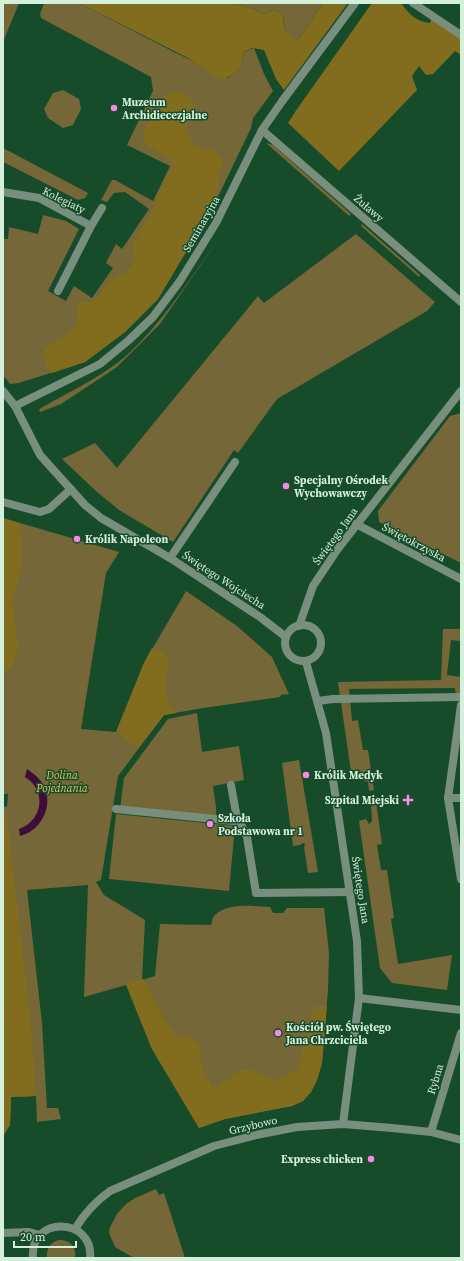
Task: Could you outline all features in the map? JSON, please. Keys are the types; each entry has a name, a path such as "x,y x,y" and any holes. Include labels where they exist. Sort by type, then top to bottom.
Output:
{"street":[{"name":"Seminaryjna","path":"15,406 100,364 129,340 153,317 180,281 216,223 262,130 356,3"},
{"path":"413,3 461,35"},
{"name":"Żuławy","path":"262,130 461,302"},
{"name":"Kolegiaty","path":"3,192 40,198 91,226"},
{"name":"Kolegiaty","path":"58,291 91,226 102,208"},
{"name":"Świętego Wojciecha","path":"3,391 15,406 40,455 85,505 101,518 170,558 260,617 286,637"},
{"name":"Świętego Jana","path":"299,626 313,586 337,550 461,391"},
{"path":"170,558 235,462"},
{"path":"3,502 40,512 49,510 71,489"},
{"name":"Świętokrzyska","path":"356,524 461,579"},
{"path":"299,626 311,627 316,630 322,641 319,653 311,660 306,662 297,661 288,654 285,649 286,637 293,628 299,626"},
{"name":"Świętego Jana","path":"306,662 326,733 357,941 359,998 343,1124"},
{"path":"318,701 333,699 461,697"},
{"path":"461,705 457,765 448,798 461,879"},
{"path":"231,785 236,813 247,837 256,893 350,892"},
{"path":"448,798 461,798"},
{"path":"116,809 234,821 239,820"},
{"path":"359,998 461,1010"},
{"name":"Rybna","path":"431,1132 461,1033"},
{"name":"Grzybowo","path":"75,1229 80,1220 100,1198 110,1191 214,1146 256,1135 296,1127 343,1124 431,1132 461,1140"},
{"path":"33,1258 33,1248 40,1235 46,1230 60,1226 75,1229 81,1233 86,1239 90,1256 99,1258"},
{"path":"3,1233 29,1232 40,1235"}],"green space":[{"path":"3,3 19,3 3,42"},
{"path":"44,3 79,3 228,78 241,67 243,52 254,48 264,74 273,91 253,118 251,128 215,203 158,299 125,332 85,362 19,383 10,384 3,375 3,239 8,239 9,227 38,234 43,215 66,221 79,229 48,291 66,301 74,286 92,298 113,268 106,263 116,244 122,249 149,209 125,192 114,193 107,202 101,200 112,180 115,180 153,201 170,166 127,145 153,91 151,77 41,18 40,14"},
{"path":"228,3 323,3 299,39 290,36 287,33 283,14 273,10 264,14 254,9"},
{"path":"63,90 79,99 81,109 73,125 63,128 48,118 44,109 53,93"},
{"path":"266,143 273,145 351,214 349,216"},
{"path":"3,148 88,193 85,198 78,200 3,162"},
{"path":"362,224 420,275 419,277 361,226"},
{"path":"356,234 435,302 427,311 277,399 238,453 234,450 173,542 119,510 97,492 62,459 95,443 117,468 258,296 264,303"},
{"path":"218,240 160,324 117,367 61,404 40,412 39,410 41,408 96,377 127,355 164,315"},
{"path":"461,413 461,563 379,522 378,511 450,416"},
{"name":"Dolina Pojednania","path":"3,518 119,552 106,573 81,729 116,732 144,663 186,591 237,626 272,657 289,694 281,695 280,697 164,715 118,776 101,880 96,882 104,895 145,920 142,980 155,976 160,924 211,925 214,916 219,912 240,906 270,907 273,913 283,913 287,908 324,908 329,953 328,990 322,1063 317,1080 311,1092 303,1101 292,1106 225,1119 199,1128 152,1049 126,985 84,997 88,885 27,890 42,1023 47,1108 58,1108 61,1119 37,1122 36,1096 11,1097 10,1125 3,1136 3,806 7,807 8,794 3,794"},
{"path":"443,629 461,629 461,641 451,640 447,675 461,677 460,695 456,695 455,688 349,689 352,721 358,720 363,750 368,750 374,790 369,791 368,782 360,779 352,779 338,682 441,680"},
{"path":"197,713 202,752 239,746 244,780 213,786 216,819 120,809 124,778 168,719"},
{"path":"299,760 318,872 308,873 304,847 305,844 303,843 293,846 282,763"},
{"path":"376,802 382,844 377,845 381,870 387,870 394,918 391,919 398,964 452,955 447,990 392,983 380,968 359,821 366,819 369,824 372,821 371,803"},
{"path":"116,814 235,826 229,891 109,879"},
{"path":"156,1189 159,1195 164,1193 185,1258 134,1258 115,1247 109,1233 110,1227 117,1214 126,1204 135,1198"},
{"path":"59,1240 66,1241 74,1247 75,1258 47,1258 49,1246 53,1242"}],"shaded area":[{"path":"79,3 228,3 254,9 264,14 273,10 283,14 286,31 290,36 299,39 323,3 348,3 284,90 276,79 264,50 252,48 243,52 241,67 227,78 220,79 188,58"},
{"path":"372,3 401,3 417,19 430,23 432,15 461,35 461,55 455,51 433,74 426,75 419,66 412,76 417,90 339,171 288,123"},
{"path":"179,91 192,99 194,105 193,111 189,116 187,128 195,146 212,149 223,159 215,203 158,299 125,332 85,362 52,373 46,364 44,356 45,351 53,342 74,330 78,309 77,305 81,301 87,302 96,299 112,280 132,266 133,247 137,235 153,210 157,197 173,165 170,159 145,144 144,135 146,126 163,97 172,92"},
{"path":"3,518 19,523 22,539 21,567 12,599 18,647 14,663 3,674"},
{"path":"152,648 163,652 169,660 165,691 168,702 176,713 164,715 138,748 116,732 144,663"},
{"path":"27,769 38,778 44,787 47,796 47,804 45,813 36,827 28,833 20,836 19,829 27,825 33,819 39,805 37,789 25,777"},
{"path":"3,814 7,815 31,1025 36,1096 11,1097 10,1125 3,1136"},
{"path":"143,979 166,1021 175,1033 182,1037 192,1038 198,1043 201,1049 201,1064 213,1088 239,1071 250,1070 276,1081 298,1069 313,1009 317,1006 327,1006 322,1063 317,1080 311,1092 303,1101 292,1106 225,1119 199,1128 152,1049 126,984"}],"place":[{"name":"Muzeum Archidiecezjalne","path":"114,108"},
{"name":"Specjalny Ośrodek Wychowawczy","path":"286,486"},
{"name":"Królik Napoleon","path":"77,539"},
{"name":"Królik Medyk","path":"306,775"},
{"name":"Szpital Miejski","path":"408,800"},
{"name":"Szkoła Podstawowa nr 1","path":"210,824"},
{"name":"Kościół pw. Świętego Jana Chrzciciela","path":"278,1033"},
{"name":"Express chicken","path":"371,1159"}]}
